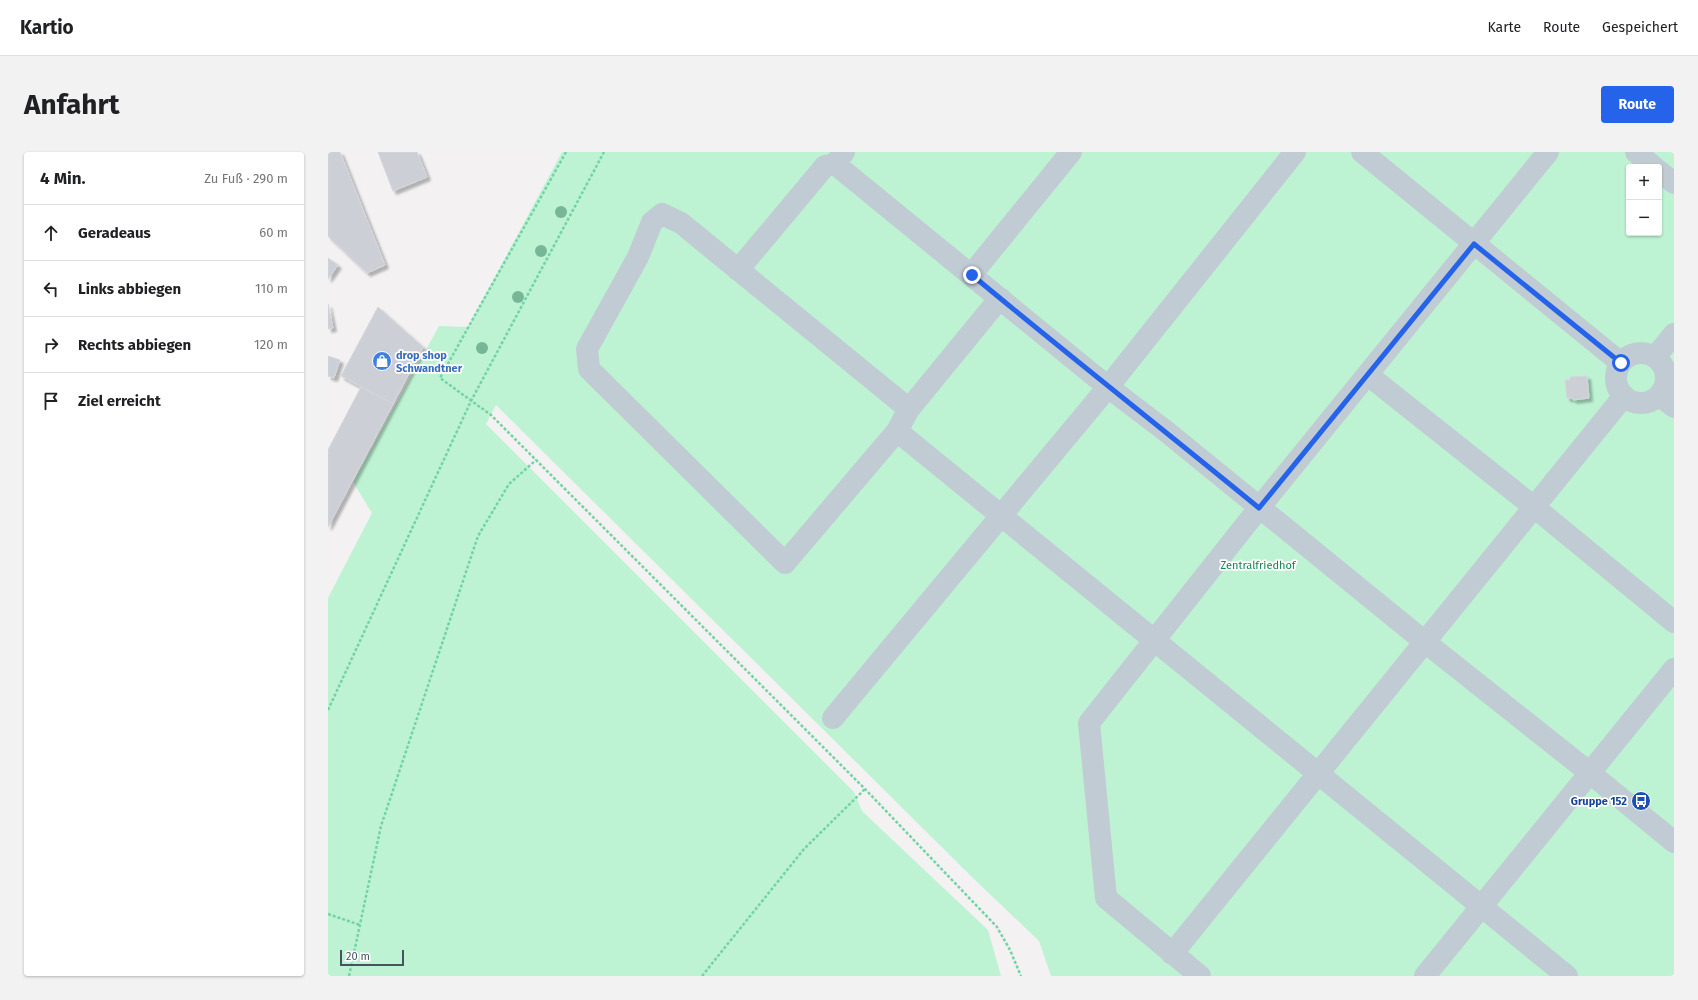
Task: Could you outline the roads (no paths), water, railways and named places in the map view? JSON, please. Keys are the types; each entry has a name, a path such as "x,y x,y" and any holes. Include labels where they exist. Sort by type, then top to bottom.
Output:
{"lane":[{"path":"972,275 1071,152"},
{"path":"833,718 1108,387 1295,152"},
{"path":"1362,152 1621,363"},
{"path":"1200,976 1106,898 1089,723 1259,508 1548,152"},
{"path":"1636,152 1650,164"},
{"path":"738,270 825,166 840,158 972,275 1108,387 1167,432 1259,508 1674,842"},
{"path":"1662,173 1674,183"},
{"path":"909,409 681,223 662,214 652,222 638,257 587,349 590,369 785,563 897,431 909,409 1000,298"},
{"path":"1655,357 1674,334"},
{"path":"1633,354 1648,354 1655,357 1662,363 1665,371 1666,380 1664,388 1667,401 1653,400 1646,403 1630,401 1619,390 1616,377 1621,363 1633,354"},
{"path":"1368,375 1534,507 1674,622"},
{"path":"1172,954 1624,396"},
{"path":"897,431 1567,976"},
{"path":"1425,976 1674,669"}],"place":[{"name":"drop shop Schwandtner","path":"382,361"},
{"name":"Gruppe 152","path":"1641,801"}],"park label":[{"name":"Zentralfriedhof","path":"1258,565"}]}
